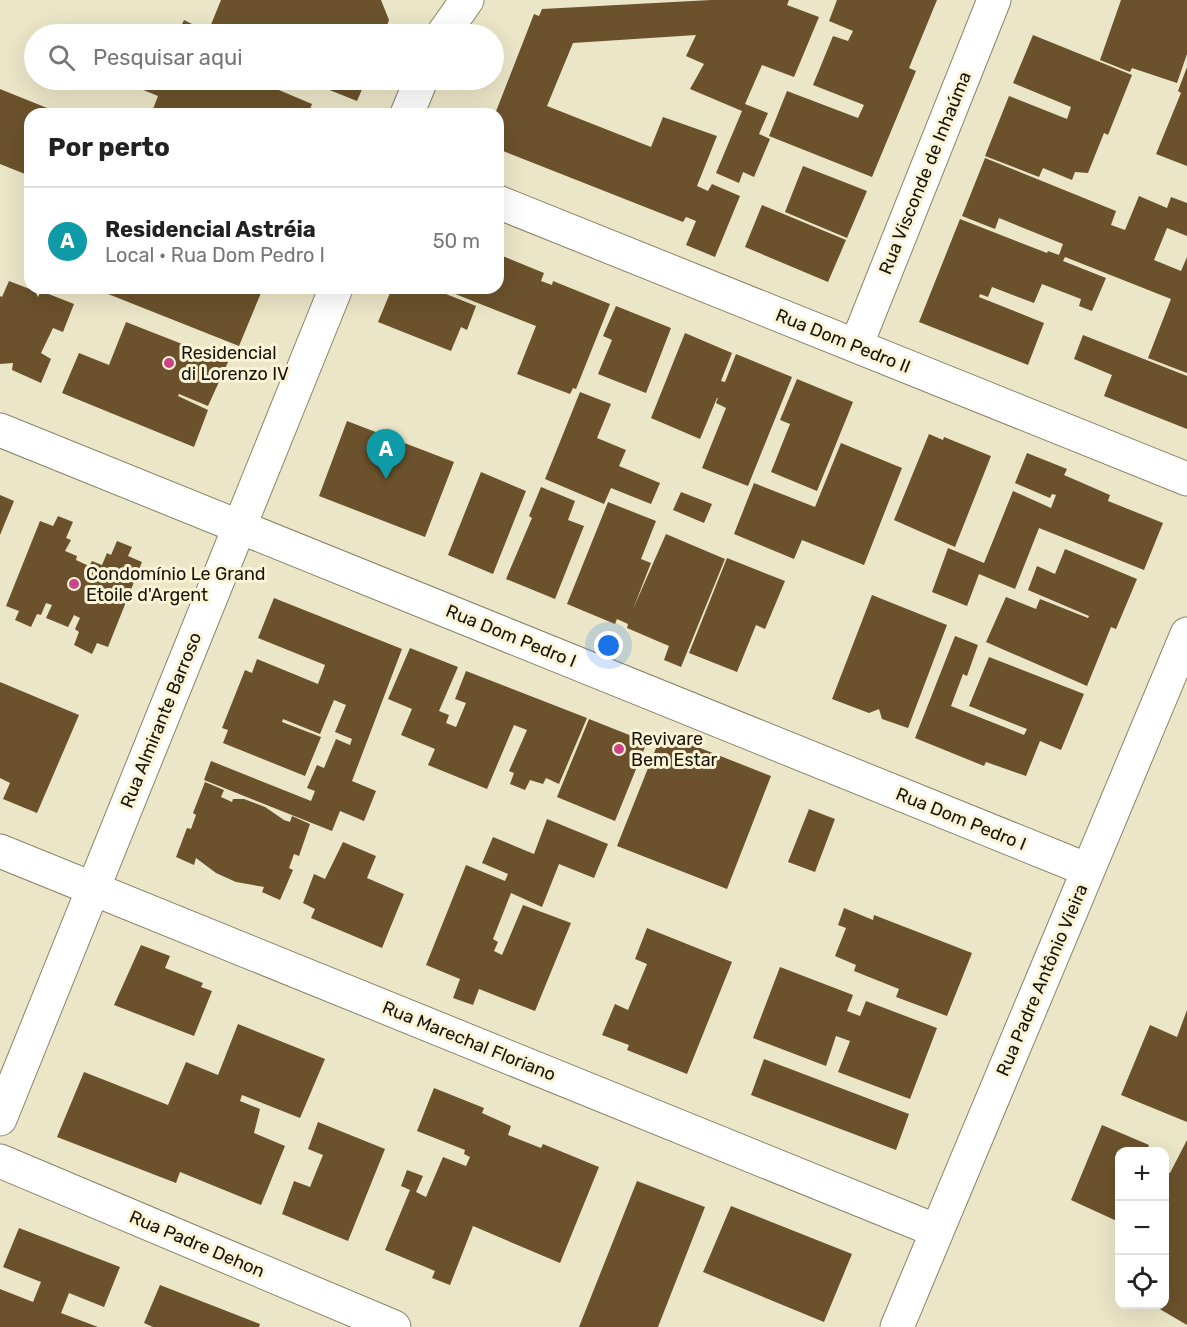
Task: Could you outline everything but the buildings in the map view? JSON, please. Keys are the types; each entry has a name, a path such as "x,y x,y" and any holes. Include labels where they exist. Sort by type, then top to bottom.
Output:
{"street":[{"path":"450,24 467,0"},
{"name":"Rua Visconde de Inhaúma","path":"856,346 994,0"},
{"path":"409,108 417,90"},
{"name":"Rua Dom Pedro II","path":"504,204 1187,479"},
{"name":"Rua Almirante Barroso","path":"0,1119 334,294"},
{"name":"Rua Dom Pedro I","path":"0,430 1088,870"},
{"name":"Rua Padre Antônio Vieira","path":"897,1327 1187,634"},
{"name":"Rua Marechal Floriano","path":"0,851 938,1231"},
{"name":"Rua Padre Dehon","path":"0,1161 394,1327"}],"place":[{"name":"Residencial di Lorenzo IV","path":"169,363"},
{"name":"Residencial Astréia","path":"386,479"},
{"name":"Condomínio Le Grand Etoile d'Argent","path":"74,584"},
{"name":"Revivare Bem Estar","path":"619,749"}]}
